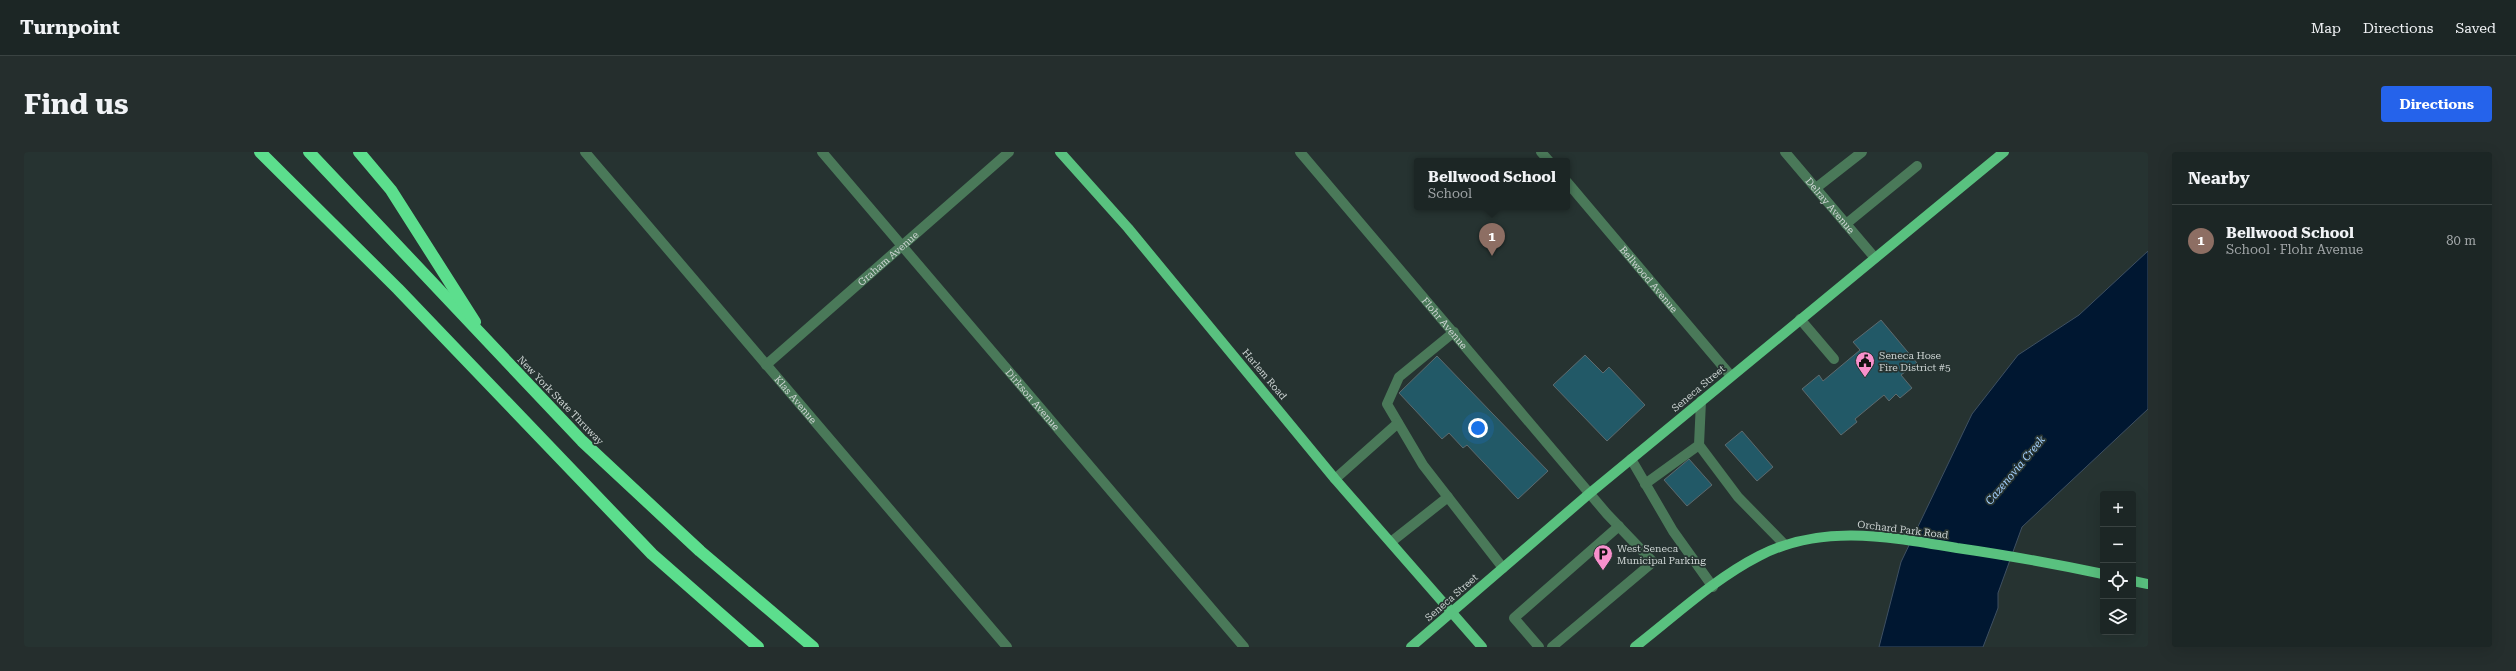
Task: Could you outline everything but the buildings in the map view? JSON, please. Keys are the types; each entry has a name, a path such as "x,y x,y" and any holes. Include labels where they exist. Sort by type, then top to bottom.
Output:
{"highway":[{"path":"260,152 398,289 652,554 758,647"},
{"name":"New York State Thruway","path":"309,152 582,441 700,552 813,647"},
{"path":"359,152 391,190 491,346"}],"main road":[{"name":"Harlem Road","path":"1060,152 1128,228 1335,479 1452,613"},
{"name":"Seneca Street","path":"1411,647 1590,493 2004,152"},
{"name":"Orchard Park Road","path":"1635,647 1713,587 1760,556 1785,545 1811,538 1838,535 1896,538 2034,560 2100,573"},
{"path":"2136,581 2148,584"},
{"path":"1452,613 1482,647"}],"street":[{"name":"Klas Avenue","path":"585,152 1007,647"},
{"name":"Dirkson Avenue","path":"822,152 1244,647"},
{"name":"Graham Avenue","path":"766,365 901,244 1009,152"},
{"name":"Flohr Avenue","path":"1300,152 1590,493 1653,562 1552,647"},
{"name":"Delray Avenue","path":"1785,152 1876,258"},
{"path":"1816,188 1862,152"},
{"path":"1846,224 1917,166"},
{"name":"Bellwood Avenue","path":"1570,186 1731,376"},
{"path":"1800,319 1834,359"},
{"path":"1454,332 1399,377 1387,404 1422,465 1503,568"},
{"path":"1701,401 1699,445 1738,497 1785,545"},
{"path":"1335,479 1398,423"},
{"path":"1645,484 1699,445"},
{"path":"1631,459 1673,531 1713,587"},
{"path":"1391,542 1448,497"},
{"path":"1539,647 1514,618 1619,526"}],"water":[{"name":"Cazenovia Creek","path":"2148,251 2148,409 2022,527 1998,593 1998,608 1983,647 1879,647 1901,562 1972,414 2018,355 2079,315"}],"place":[{"name":"Bellwood School","path":"1492,256"},
{"name":"Seneca Hose Fire District #5","path":"1865,378"},
{"name":"West Seneca Municipal Parking","path":"1603,571"}]}
